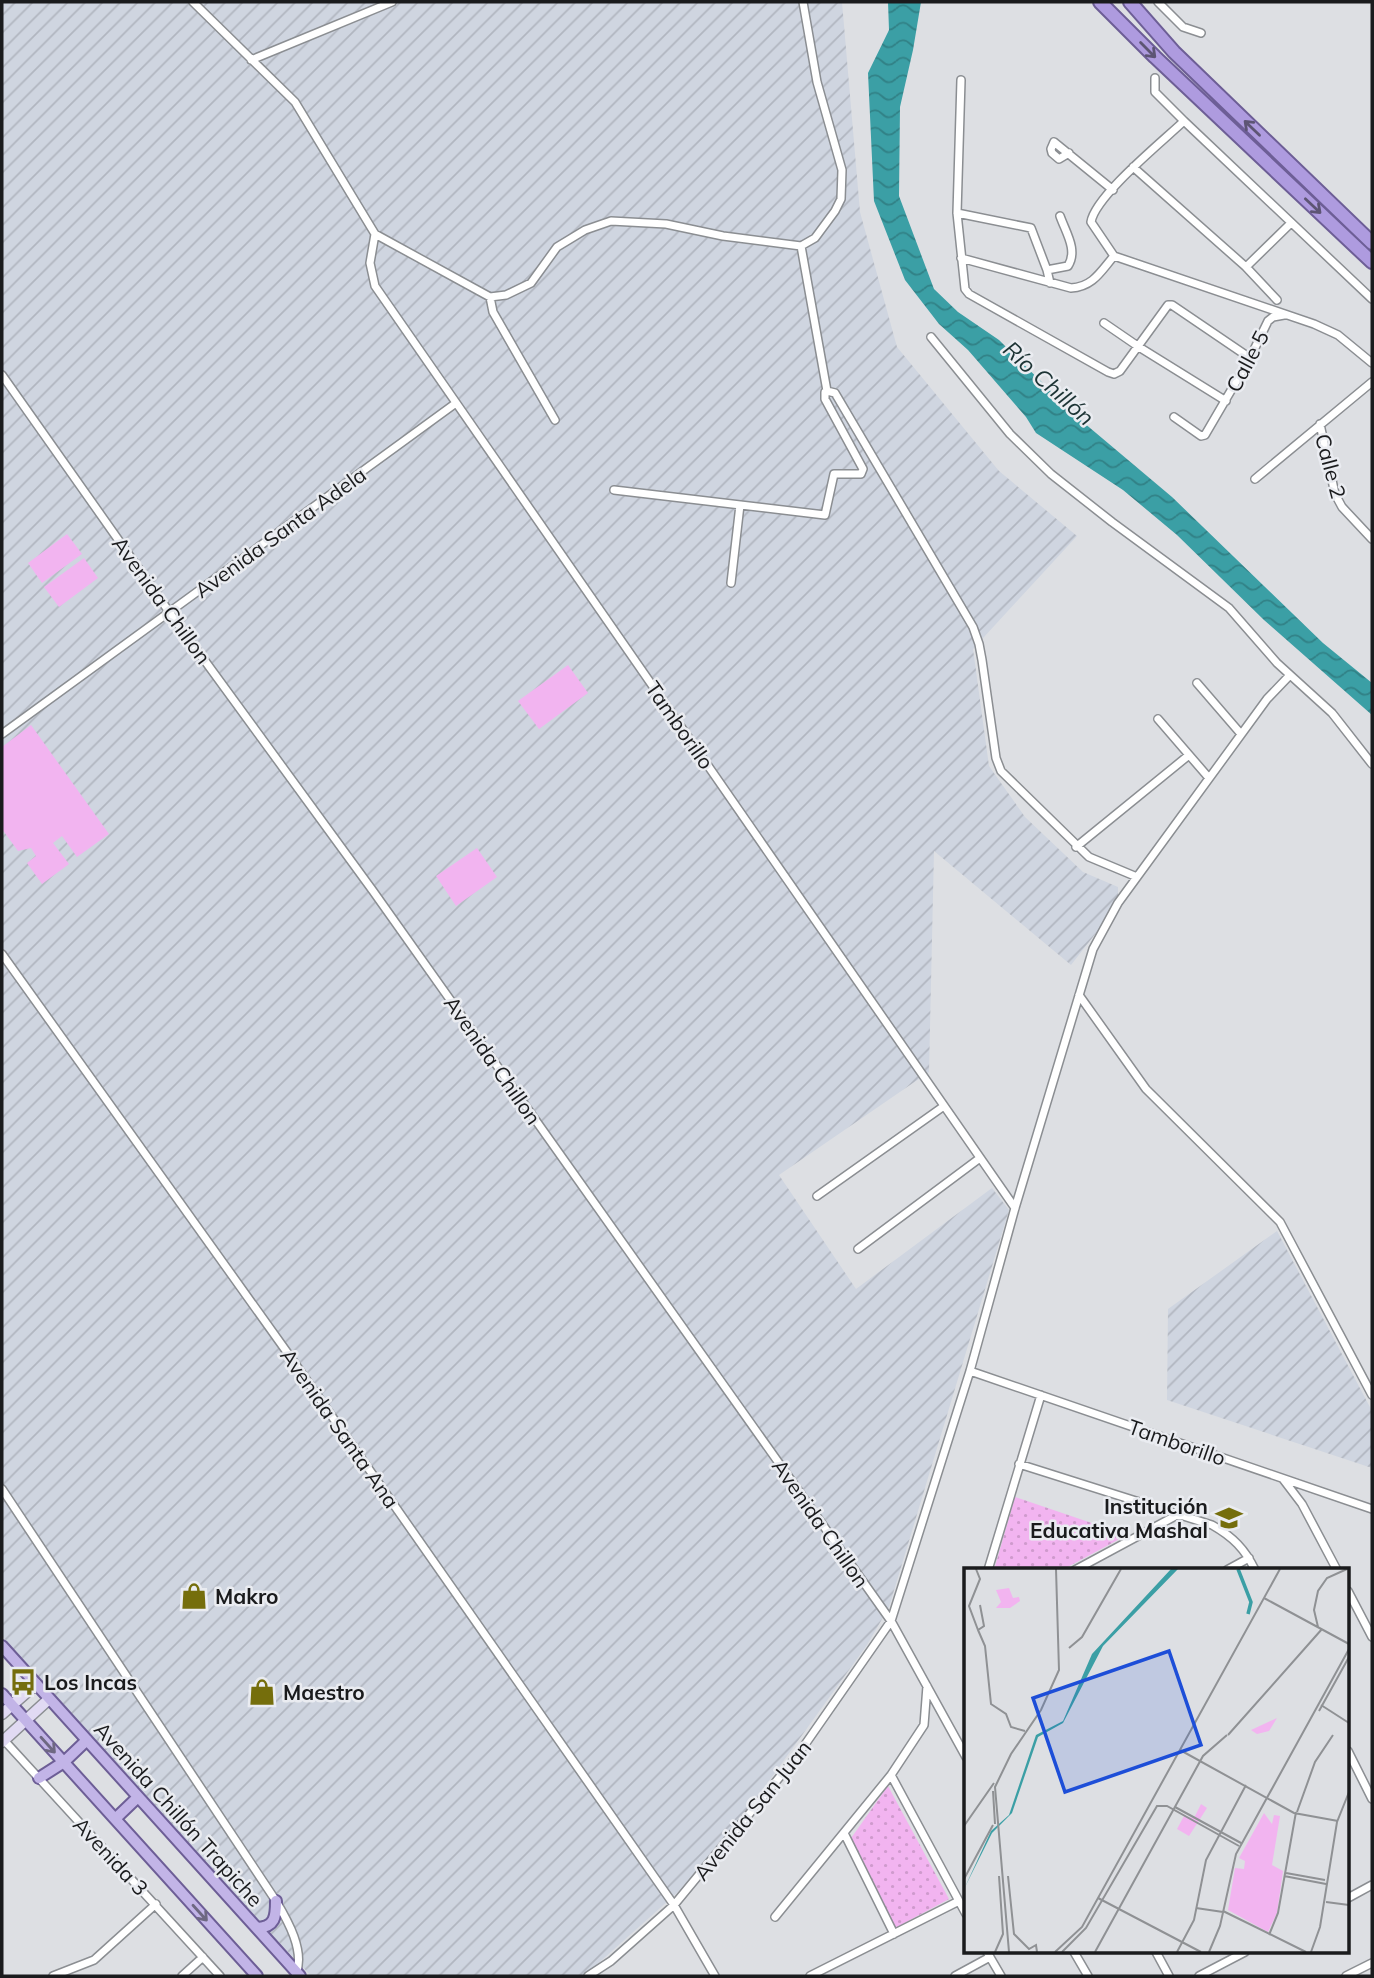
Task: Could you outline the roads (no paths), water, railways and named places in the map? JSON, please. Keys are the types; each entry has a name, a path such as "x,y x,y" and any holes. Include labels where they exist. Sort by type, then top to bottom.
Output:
{"highway":[{"path":"1100,2 1372,262"},
{"path":"1130,2 1183,61 1372,243"}],"main road":[{"name":"Avenida Chillón Trapiche","path":"2,1646 297,1975"},
{"path":"2,1714 36,1684"},
{"path":"2,1694 257,1976"},
{"path":"2,1740 50,1699"},
{"path":"39,1778 64,1762 87,1740"},
{"path":"115,1819 138,1797"},
{"path":"257,1928 272,1923 276,1901"}],"street":[{"path":"193,2 295,102 375,234 490,297 506,295 531,283 557,247 585,230 611,221 666,224 723,236 801,246 815,238 835,211 844,183 817,82 803,2"},
{"path":"251,60 392,2"},
{"path":"1158,2 1182,27 1201,33"},
{"path":"1155,78 1156,92 1184,121 1372,299"},
{"path":"961,80 957,213 965,289 969,294 1114,374 1139,347 1166,307 1171,305 1250,358"},
{"path":"1184,121 1132,167 1094,211 1091,222 1114,256 1285,314"},
{"path":"1069,153 1113,190"},
{"path":"1132,167 1246,267 1277,300"},
{"path":"957,213 1031,228 1048,270 1050,283"},
{"path":"1048,270 1068,266 1073,259 1073,249 1060,216"},
{"path":"1246,267 1291,223"},
{"name":"Tamborillo","path":"375,234 370,262 375,286 1015,1208"},
{"path":"614,490 822,516 827,512 834,474 861,474 862,465 825,399 827,391 801,246"},
{"path":"961,258 1071,288 1092,283 1114,256"},
{"path":"490,297 493,312 555,420"},
{"name":"Calle 5","path":"1174,417 1203,437 1226,401 1268,321 1273,317 1285,314 1328,330 1372,363"},
{"path":"1104,323 1226,401"},
{"path":"931,337 1010,433 1051,474 1230,608 1277,663 1332,713 1372,764"},
{"name":"Avenida Chillon","path":"2,375 170,613 373,891 891,1621 964,1753"},
{"path":"1255,479 1372,382"},
{"path":"827,391 835,393 973,627 979,644 997,765 1076,847 1096,862 1137,877"},
{"name":"Avenida Santa Adela","path":"2,734 456,403"},
{"name":"Calle 2","path":"1320,424 1335,494 1342,507 1372,539"},
{"path":"732,583 740,505"},
{"name":"Avenida San Juan","path":"588,1976 611,1961 674,1905 797,1756 891,1621 970,1371 1015,1208 1093,949 1118,903 1267,699 1290,674"},
{"path":"1197,683 1241,734"},
{"path":"1158,719 1209,778"},
{"path":"1076,847 1189,755"},
{"name":"Avenida Santa Ana","path":"2,954 273,1332 674,1905 715,1976"},
{"path":"1079,995 1146,1089 1280,1222 1372,1395"},
{"path":"817,1196 944,1106"},
{"path":"858,1250 980,1158"},
{"name":"Tamborillo","path":"970,1371 1372,1509"},
{"path":"989,1568 1041,1395"},
{"path":"1019,1464 1212,1525 1231,1536 1254,1568"},
{"path":"1283,1478 1302,1504 1336,1568"},
{"path":"2,1489 276,1901 295,1943 297,1975"},
{"path":"1079,1568 1179,1514"},
{"path":"1231,1568 1249,1558"},
{"path":"1350,1595 1372,1637"},
{"path":"775,1917 891,1775 924,1725 927,1685"},
{"name":"Avenida 3","path":"2,1740 220,1976"},
{"path":"1350,1755 1372,1799"},
{"path":"891,1775 964,1910"},
{"path":"844,1833 894,1934"},
{"path":"1350,1897 1372,1885"},
{"path":"810,1976 959,1901"},
{"path":"53,1976 94,1960 156,1904"},
{"path":"1075,1954 1088,1976"},
{"path":"1157,1954 1169,1976"},
{"path":"955,1976 989,1955 1000,1976"},
{"path":"1199,1976 1233,1955"},
{"path":"182,1976 203,1957"},
{"path":"1346,1976 1372,1963"}],"water":[{"path":"888,2 921,2 900,107 899,196 934,289 958,312 999,340 1077,417 1172,497 1323,643 1372,683 1372,715 1264,620 1177,535 1123,490 1036,433 1026,417 968,350 939,324 905,280 874,201 868,73 889,30"}],"place":[{"name":"Institución Educativa Mashal","path":"1229,1518"},
{"name":"Makro","path":"194,1596"},
{"name":"Los Incas","path":"23,1682"},
{"name":"Maestro","path":"262,1692"}],"water label":[{"name":"Río Chillón","path":"1049,383"}]}
